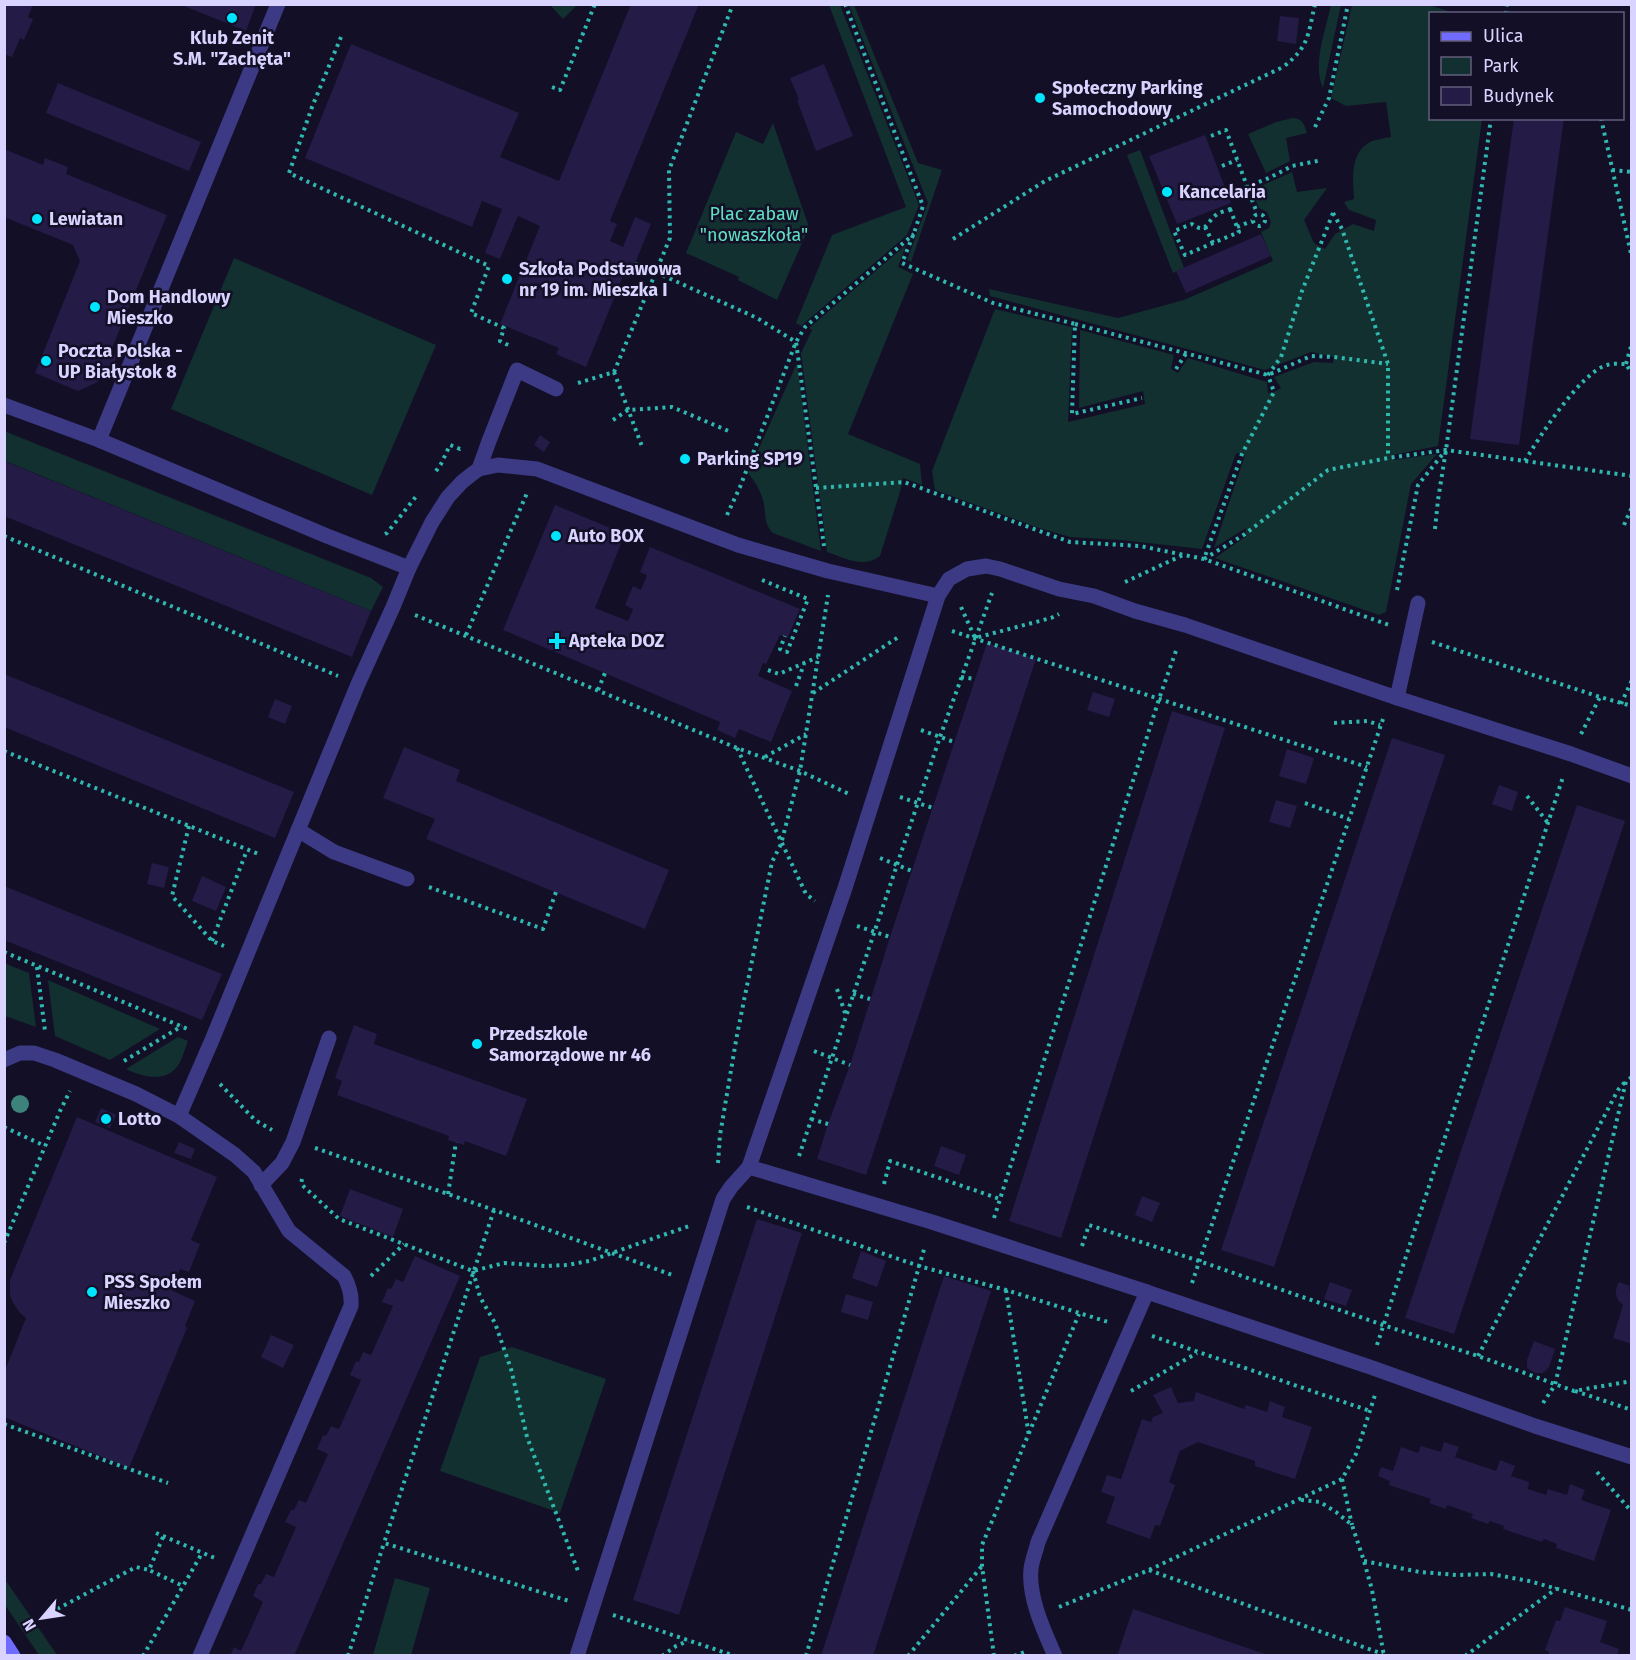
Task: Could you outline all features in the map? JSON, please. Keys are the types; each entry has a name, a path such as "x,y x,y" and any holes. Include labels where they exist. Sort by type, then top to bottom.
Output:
{"street":[{"path":"4,1642 13,1656"}],"lane":[{"path":"99,440 278,4"},
{"path":"479,469 517,370 556,389"},
{"path":"4,405 99,440 409,568"},
{"path":"179,1116 358,684 409,568 432,522 448,497 479,469 498,465 537,469 738,545 828,571 938,596"},
{"path":"578,1656 723,1199 749,1167 835,918 928,624 938,596 949,579 967,569 986,566 1059,589 1094,596 1632,776"},
{"path":"1394,697 1418,603"},
{"path":"298,830 334,852 407,879"},
{"path":"261,1185 282,1163 293,1143 329,1038"},
{"path":"4,1060 20,1053 34,1053 136,1094 179,1116 235,1155 254,1172 289,1231 344,1276 349,1285 352,1296 351,1306 200,1656"},
{"path":"749,1167 932,1222 1147,1292 1632,1457"},
{"path":"1055,1656 1034,1602 1031,1570 1034,1555 1147,1292"}],"path":[{"path":"552,87 560,90 595,4"},
{"path":"643,449 614,372 670,238 669,170 733,4"},
{"path":"845,4 923,206 902,263 993,303 1268,375 1311,356 1388,364"},
{"path":"953,239 1045,181 1283,67 1298,55 1306,43 1315,4"},
{"path":"1315,127 1329,98 1348,4"},
{"path":"341,37 312,107 289,174 489,266 471,313 504,328 500,341 520,354 517,370"},
{"path":"1435,529 1491,120"},
{"path":"1601,120 1632,258"},
{"path":"1211,136 1226,130 1257,213 1265,219 1261,226 1257,226 1252,221"},
{"path":"1222,166 1237,160"},
{"path":"1231,193 1292,166 1322,160"},
{"path":"1612,170 1632,172"},
{"path":"1230,209 1237,227 1239,232 1185,255 1174,231 1192,224 1205,227 1214,216 1230,209"},
{"path":"1237,227 1252,221 1257,213"},
{"path":"1268,375 1281,357 1302,291 1333,213 1342,230 1388,364 1388,458"},
{"path":"1205,227 1213,243"},
{"path":"717,538 740,487 796,342 805,327 914,233"},
{"path":"635,264 757,318 796,342"},
{"path":"1075,324 1072,414 1142,398"},
{"path":"1632,343 1626,364 1632,374"},
{"path":"1176,369 1187,352"},
{"path":"1524,461 1548,422 1589,375 1608,364 1626,364"},
{"path":"556,389 614,372"},
{"path":"1204,559 1242,454 1274,392 1268,375"},
{"path":"613,420 628,410 672,407 731,432"},
{"path":"1397,591 1418,485 1446,450"},
{"path":"1204,559 1245,534 1328,470 1388,458 1446,450 1632,476"},
{"path":"466,635 537,469"},
{"path":"816,488 904,482 1070,542 1140,546 1204,559 1390,626 1392,614"},
{"path":"1624,525 1632,507"},
{"path":"4,536 358,684"},
{"path":"1115,587 1183,555"},
{"path":"791,1180 940,737 1000,569"},
{"path":"755,577 808,599 787,652 780,649 785,636"},
{"path":"393,607 737,748 800,771 871,804"},
{"path":"975,638 1051,618"},
{"path":"812,693 902,635 928,624 1367,767"},
{"path":"987,1240 1159,699 1185,625"},
{"path":"1411,634 1632,706"},
{"path":"768,670 779,674 819,657"},
{"path":"796,686 804,663"},
{"path":"598,690 605,673"},
{"path":"961,677 975,679"},
{"path":"1622,704 1632,680"},
{"path":"1184,1305 1380,725 1394,697"},
{"path":"1040,1616 1149,1570 1342,1479 1356,1454 1377,1390 1370,1367 1383,1325 1571,754 1600,697"},
{"path":"1334,723 1367,721 1380,725"},
{"path":"897,722 954,742"},
{"path":"765,758 806,733"},
{"path":"737,748 806,894 835,918 890,937"},
{"path":"4,751 284,864"},
{"path":"800,771 781,844 772,862 737,1035 722,1124 717,1180 723,1199 919,1266 1131,1329 1370,1411"},
{"path":"876,788 933,808"},
{"path":"1527,796 1548,824"},
{"path":"1305,803 1349,819"},
{"path":"189,826 172,896 212,941 247,956"},
{"path":"857,848 912,871"},
{"path":"212,941 247,850"},
{"path":"407,879 543,929 556,892"},
{"path":"4,952 212,1040"},
{"path":"37,966 48,1058"},
{"path":"853,994 870,999"},
{"path":"95,1078 182,1026"},
{"path":"792,1043 850,1065"},
{"path":"202,1065 255,1120 293,1143 309,1146 494,1210 695,1284"},
{"path":"1478,1356 1618,1090 1632,1077"},
{"path":"1528,1423 1555,1385 1626,1081"},
{"path":"4,1243 60,1111"},
{"path":"811,1119 828,1125"},
{"path":"4,1127 45,1146"},
{"path":"448,1194 456,1142"},
{"path":"878,1206 890,1161 1000,1199"},
{"path":"303,1175 301,1184 339,1219 473,1271 504,1263 546,1266 589,1262 610,1252 689,1226"},
{"path":"348,1656 494,1210"},
{"path":"806,1656 932,1222"},
{"path":"1075,1269 1089,1225 1632,1410"},
{"path":"352,1296 404,1244"},
{"path":"473,1271 480,1297 495,1323 511,1369 526,1437 592,1608"},
{"path":"1006,1290 1029,1437"},
{"path":"993,1656 982,1566 982,1545 1079,1314"},
{"path":"1098,1404 1129,1392 1198,1353"},
{"path":"1574,1391 1632,1381"},
{"path":"4,1424 168,1483"},
{"path":"1590,1465 1632,1512"},
{"path":"1149,1570 1383,1655 1376,1606 1352,1526 1342,1479"},
{"path":"1300,1500 1320,1502 1352,1526"},
{"path":"156,1533 237,1568"},
{"path":"149,1570 164,1538"},
{"path":"384,1543 592,1608 735,1656"},
{"path":"143,1656 202,1553"},
{"path":"1364,1561 1432,1573 1491,1574 1557,1588 1632,1610"},
{"path":"908,1656 982,1566"},
{"path":"44,1616 135,1567 149,1570 183,1586"},
{"path":"1466,1656 1557,1588"},
{"path":"662,1656 689,1640"}],"green space":[{"path":"550,5 577,5 563,19"},
{"path":"829,5 840,5 919,205 907,235 801,326 796,323 832,235 906,207"},
{"path":"849,5 854,5 918,163 942,170 911,262 907,260 928,203"},
{"path":"1331,5 1341,5 1323,88 1319,58"},
{"path":"1352,5 1429,5 1451,12 1429,12 1429,120 1482,120 1438,446 1393,455 1393,460 1437,454 1411,484 1386,612 1379,615 1215,558 1245,537 1246,528 1214,548 1245,455 1236,453 1202,549 1070,537 935,490 932,471 995,309 1072,327 1068,422 1145,404 1143,391 1079,408 1080,330 1174,355 1171,369 1178,373 1188,358 1267,382 1268,393 1281,388 1274,377 1314,362 1333,363 1334,357 1311,352 1265,370 990,296 989,289 1118,318 1184,300 1273,261 1261,232 1269,228 1271,222 1267,212 1259,208 1252,190 1292,172 1297,192 1327,188 1304,220 1314,243 1325,249 1335,234 1353,224 1374,231 1376,220 1349,210 1344,202 1354,199 1354,167 1359,152 1372,141 1391,137 1386,102 1346,106 1331,98"},
{"path":"1293,118 1303,122 1307,133 1286,138 1290,161 1266,173 1248,134 1276,122"},
{"name":"Plac zabaw \"nowaszkoła\"","path":"773,123 809,227 777,300 738,280 739,277 686,253 736,132 763,144"},
{"path":"1140,150 1184,268 1173,273 1127,155"},
{"path":"906,245 898,267 913,274 848,434 920,464 922,485 903,478 880,556 867,562 854,561 827,552 801,353 812,330 809,328"},
{"path":"234,258 436,345 372,495 171,409"},
{"path":"797,363 821,551 770,530 760,492 748,473"},
{"path":"4,431 371,578 383,587 371,611 5,461"},
{"path":"4,963 29,973 36,1027 5,1016"},
{"path":"48,980 160,1029 110,1060 55,1036"},
{"path":"178,1037 188,1041 179,1064 168,1074 154,1077 126,1069"},
{"path":"512,1347 606,1379 560,1513 440,1471 480,1357"},
{"path":"4,1578 57,1655 39,1655 5,1605"},
{"path":"395,1578 430,1588 411,1655 373,1655"}],"building":[{"path":"4,4 33,4 28,17 33,19 24,40 20,38 12,57 4,54"},
{"name":"Klub Zenit S.M. \"Zachęta\"","path":"179,4 256,4 246,31"},
{"path":"631,4 699,4 610,221 617,224 610,241 623,247 635,217 651,224 629,278 623,276 586,367 556,354 559,348 500,324 540,226 518,216 500,259 485,253 502,209 482,201 472,227 305,158 351,44 519,113 500,157 559,181"},
{"path":"1280,16 1299,18 1296,44 1277,41"},
{"path":"824,64 853,136 816,151 790,78"},
{"path":"58,83 201,142 189,171 46,113"},
{"path":"1514,120 1564,120 1519,445 1470,439"},
{"path":"1205,135 1231,203 1177,224 1149,156"},
{"name":"Dom Handlowy Mieszko","path":"4,149 43,165 45,158 68,167 66,174 167,215 110,353 117,356 109,377 105,379 100,377 98,382 78,391 35,373 80,261 73,245 4,217"},
{"path":"1261,234 1271,256 1186,293 1176,271"},
{"path":"540,435 550,442 544,452 534,445"},
{"path":"4,461 371,611 352,657 4,516"},
{"path":"555,505 625,534 595,608 628,621 633,609 625,605 633,586 641,590 647,575 640,572 650,547 800,609 788,637 780,635 758,676 792,691 771,742 739,729 735,738 717,730 720,722 503,630"},
{"path":"987,643 1036,659 866,1175 817,1159 850,1065"},
{"path":"4,674 294,792 275,838 4,727"},
{"path":"1093,692 1115,699 1109,717 1087,710"},
{"path":"275,699 292,706 285,724 268,717"},
{"path":"1172,711 1225,728 1061,1238 1009,1221"},
{"path":"1392,738 1445,755 1274,1267 1221,1250"},
{"path":"404,747 460,770 456,781 669,870 645,929 426,839 435,819 383,798"},
{"path":"1287,749 1314,758 1306,784 1279,776"},
{"path":"1499,785 1518,792 1512,811 1492,804"},
{"path":"1276,800 1297,806 1290,828 1269,822"},
{"path":"1577,805 1625,821 1454,1334 1405,1318"},
{"path":"152,863 169,867 164,888 147,884"},
{"path":"202,876 226,887 216,911 192,901"},
{"path":"4,886 222,974 202,1020 4,940"},
{"path":"354,1025 377,1034 374,1044 527,1099 506,1156 465,1141 464,1145 448,1140 449,1136 337,1095 342,1081 335,1078"},
{"name":"Lotto","path":"101,1108 116,1115 110,1128 95,1122"},
{"name":"PSS Społem Mieszko","path":"77,1117 217,1177 191,1240 200,1244 189,1272 180,1269 171,1290 195,1301 185,1326 187,1328 129,1468 4,1417 4,1373 26,1318 12,1301 10,1280"},
{"path":"179,1142 195,1149 191,1159 174,1153"},
{"path":"941,1146 966,1155 959,1175 934,1166"},
{"path":"350,1189 403,1209 393,1237 340,1216"},
{"path":"1142,1196 1160,1203 1152,1222 1135,1215"},
{"path":"757,1219 802,1233 679,1615 633,1600"},
{"path":"861,1251 886,1261 877,1287 852,1278"},
{"path":"415,1256 460,1276 294,1656 230,1656 234,1647 241,1651 263,1602 253,1596 258,1584 261,1584 266,1574 274,1577 296,1527 285,1522 299,1500 306,1503 328,1454 317,1449 323,1435 326,1436 331,1426 339,1429 361,1380 350,1375 356,1361 359,1362 363,1352 371,1355 393,1306 382,1302 388,1288 391,1289 396,1279 403,1282"},
{"path":"944,1276 991,1291 873,1656 821,1656"},
{"path":"1330,1282 1352,1290 1346,1306 1324,1299"},
{"path":"1619,1282 1630,1286 1629,1290 1632,1291 1632,1344 1613,1338 1623,1305 1616,1294"},
{"path":"846,1294 873,1302 868,1320 841,1312"},
{"path":"271,1335 294,1345 283,1368 261,1357"},
{"path":"1534,1341 1555,1349 1549,1367 1543,1373 1535,1373 1527,1368 1527,1360"},
{"path":"1171,1387 1178,1403 1194,1401 1196,1392 1244,1409 1246,1405 1267,1412 1270,1401 1285,1407 1282,1417 1312,1427 1295,1479 1255,1466 1255,1461 1198,1442 1180,1451 1169,1482 1175,1485 1160,1526 1155,1525 1150,1539 1106,1523 1115,1497 1101,1492 1107,1475 1121,1479 1142,1419 1151,1422 1153,1417 1163,1413 1153,1395"},
{"path":"1444,1442 1459,1447 1455,1457 1496,1471 1500,1460 1515,1466 1511,1476 1529,1482 1528,1489 1546,1495 1548,1489 1567,1495 1570,1484 1585,1490 1581,1500 1611,1510 1594,1561 1556,1548 1557,1544 1544,1539 1542,1542 1503,1529 1504,1526 1490,1521 1488,1524 1471,1518 1473,1514 1447,1505 1446,1509 1429,1503 1431,1499 1389,1485 1390,1481 1378,1476 1381,1467 1393,1471 1401,1447 1418,1453 1421,1446 1441,1452"},
{"path":"1565,1607 1607,1621 1600,1642 1619,1649 1617,1656 1548,1656 1549,1652 1545,1650 1556,1620 1560,1621"},
{"path":"1133,1609 1268,1655 1268,1656 1117,1656"}],"place":[{"name":"Klub Zenit S.M. \"Zachęta\"","path":"232,18"},
{"name":"Społeczny Parking Samochodowy","path":"1040,98"},
{"name":"Kancelaria","path":"1167,192"},
{"name":"Lewiatan","path":"37,219"},
{"name":"Szkoła Podstawowa nr 19 im. Mieszka I","path":"507,279"},
{"name":"Dom Handlowy Mieszko","path":"95,307"},
{"name":"Poczta Polska - UP Białystok 8","path":"46,361"},
{"name":"Parking SP19","path":"685,459"},
{"name":"Auto BOX","path":"556,536"},
{"name":"Apteka DOZ","path":"557,641"},
{"name":"Przedszkole Samorządowe nr 46","path":"477,1044"},
{"name":"Lotto","path":"106,1119"},
{"name":"PSS Społem Mieszko","path":"92,1292"}]}
